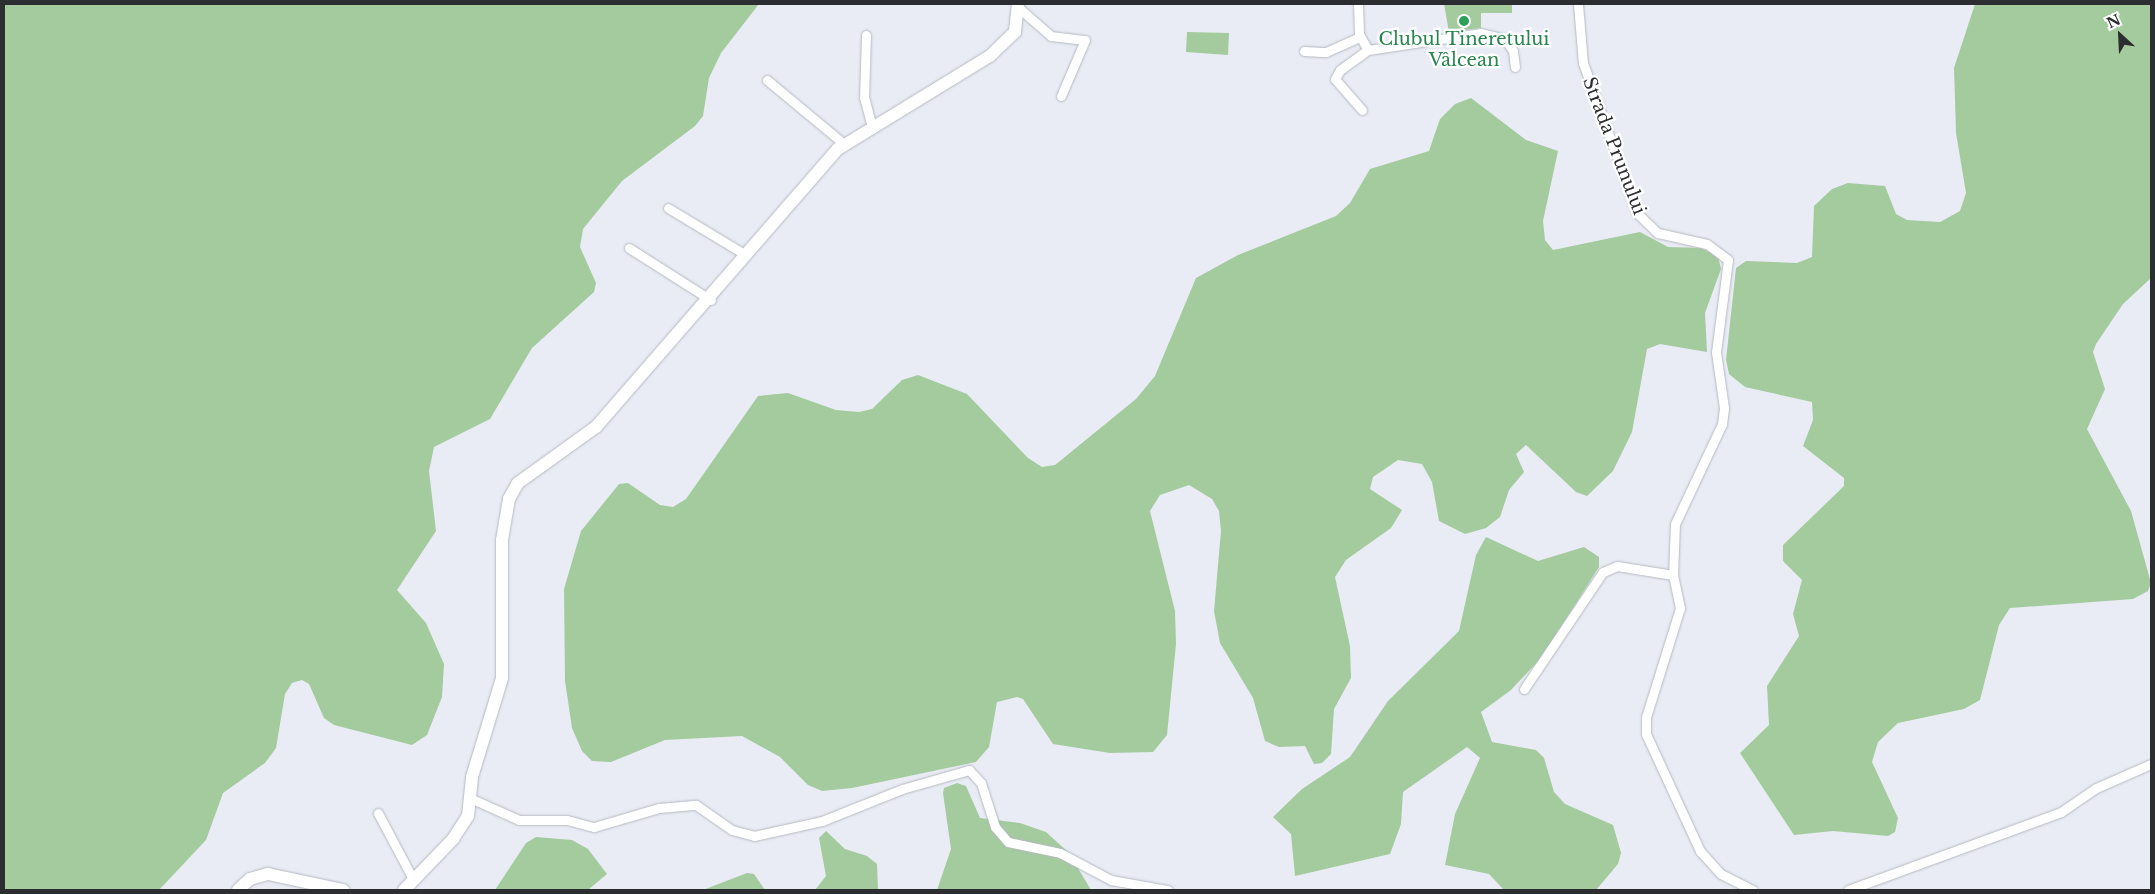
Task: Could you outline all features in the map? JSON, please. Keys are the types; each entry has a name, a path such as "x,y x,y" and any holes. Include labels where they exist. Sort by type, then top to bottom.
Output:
{"street":[{"path":"1358,4 1360,37 1368,50"},
{"name":"Strada Prunului","path":"1578,4 1582,63 1637,213 1658,233 1707,244 1728,260 1716,352 1724,408 1722,424 1675,524 1673,575 1680,608 1646,718 1646,734 1700,850 1721,874 1753,890"},
{"path":"1019,6 1050,36 1085,40 1062,96"},
{"path":"404,890 463,827 502,678 502,540 513,490 528,472 596,427 711,300 794,195 844,144 990,56 1015,32 1019,6"},
{"path":"1362,110 1335,79 1340,70 1368,50 1480,32 1505,39 1513,51 1514,67"},
{"path":"866,35 864,97 872,126"},
{"path":"1304,51 1326,52 1360,37"},
{"path":"767,80 844,144"},
{"path":"668,208 746,255"},
{"path":"628,248 711,300"},
{"path":"1524,689 1603,572 1617,566 1673,575"},
{"path":"1848,890 2061,812 2096,788 2151,764"},
{"path":"470,798 519,820 567,820 594,826 659,808 696,804 732,830 754,836 822,821 902,789 969,770 981,783 995,827 1008,842 1060,853 1111,880 1168,890"},
{"path":"378,813 413,879"},
{"path":"238,890 250,878 268,874 343,890"}],"green space":[{"path":"4,4 759,4 721,53 709,78 703,116 695,126 622,181 583,229 580,247 596,283 594,292 532,348 490,419 434,447 429,471 436,531 397,590 426,623 444,664 442,697 427,735 412,745 334,725 324,718 309,684 302,680 292,683 285,694 276,748 265,763 223,793 206,840 159,890 4,890"},
{"name":"Clubul Tineretului Vâlcean","path":"1444,4 1512,4 1512,13 1481,13 1481,28 1449,32"},
{"path":"1975,4 2151,4 2151,278 2123,304 2096,344 2093,352 2105,389 2087,429 2131,511 2151,583 2148,591 2133,599 2010,608 1999,625 1980,700 1964,709 1898,723 1878,742 1872,762 1898,818 1895,832 1888,836 1833,831 1794,835 1740,753 1769,725 1767,686 1799,636 1793,614 1802,580 1783,561 1783,545 1844,486 1844,478 1803,446 1813,420 1812,402 1745,387 1729,374 1726,360 1736,268 1746,261 1797,263 1812,257 1814,206 1832,189 1848,183 1885,186 1896,214 1907,220 1940,222 1960,211 1966,193 1956,133 1954,68"},
{"path":"1187,32 1229,33 1228,55 1186,52"},
{"path":"1471,98 1526,140 1558,151 1543,221 1545,240 1553,250 1640,232 1668,247 1701,248 1718,256 1721,269 1705,313 1707,352 1660,344 1647,349 1632,432 1613,471 1587,496 1576,492 1526,445 1516,454 1524,472 1509,490 1500,517 1486,528 1465,534 1439,521 1432,482 1422,464 1398,460 1373,477 1370,489 1402,510 1391,528 1346,560 1335,577 1350,646 1351,678 1334,709 1331,754 1322,763 1314,764 1305,746 1279,747 1265,741 1253,698 1220,643 1214,611 1221,531 1219,511 1212,499 1189,485 1160,495 1150,511 1175,611 1176,644 1167,735 1153,752 1110,753 1053,744 1023,699 1017,697 997,702 989,747 976,762 852,788 822,791 808,785 780,757 742,736 665,740 611,762 592,761 582,751 572,728 565,681 564,589 581,531 619,484 628,483 660,505 673,507 686,499 758,396 788,393 836,410 859,412 872,409 902,380 918,375 967,394 1028,458 1042,467 1055,465 1136,399 1155,376 1196,278 1238,255 1336,216 1350,203 1370,169 1429,151 1440,119 1455,104"},
{"path":"1486,537 1538,561 1584,547 1599,557 1599,567 1542,657 1511,690 1481,712 1492,742 1536,750 1544,758 1554,792 1565,804 1613,825 1621,853 1618,864 1596,890 1504,890 1489,874 1445,865 1455,814 1480,758 1467,747 1403,792 1401,824 1390,854 1295,876 1291,834 1273,817 1302,789 1350,757 1388,701 1459,631 1476,555"},
{"path":"957,783 966,786 980,818 1020,823 1046,832 1069,853 1091,890 937,890 951,849 943,793 944,788"},
{"path":"826,831 845,849 867,856 877,864 878,890 815,890 826,876 819,838"},
{"path":"536,837 572,840 588,849 607,874 588,890 495,890 526,843"},
{"path":"747,873 754,874 765,890 703,890"}],"place":[{"name":"Clubul Tineretului Vâlcean","path":"1464,21"}]}
